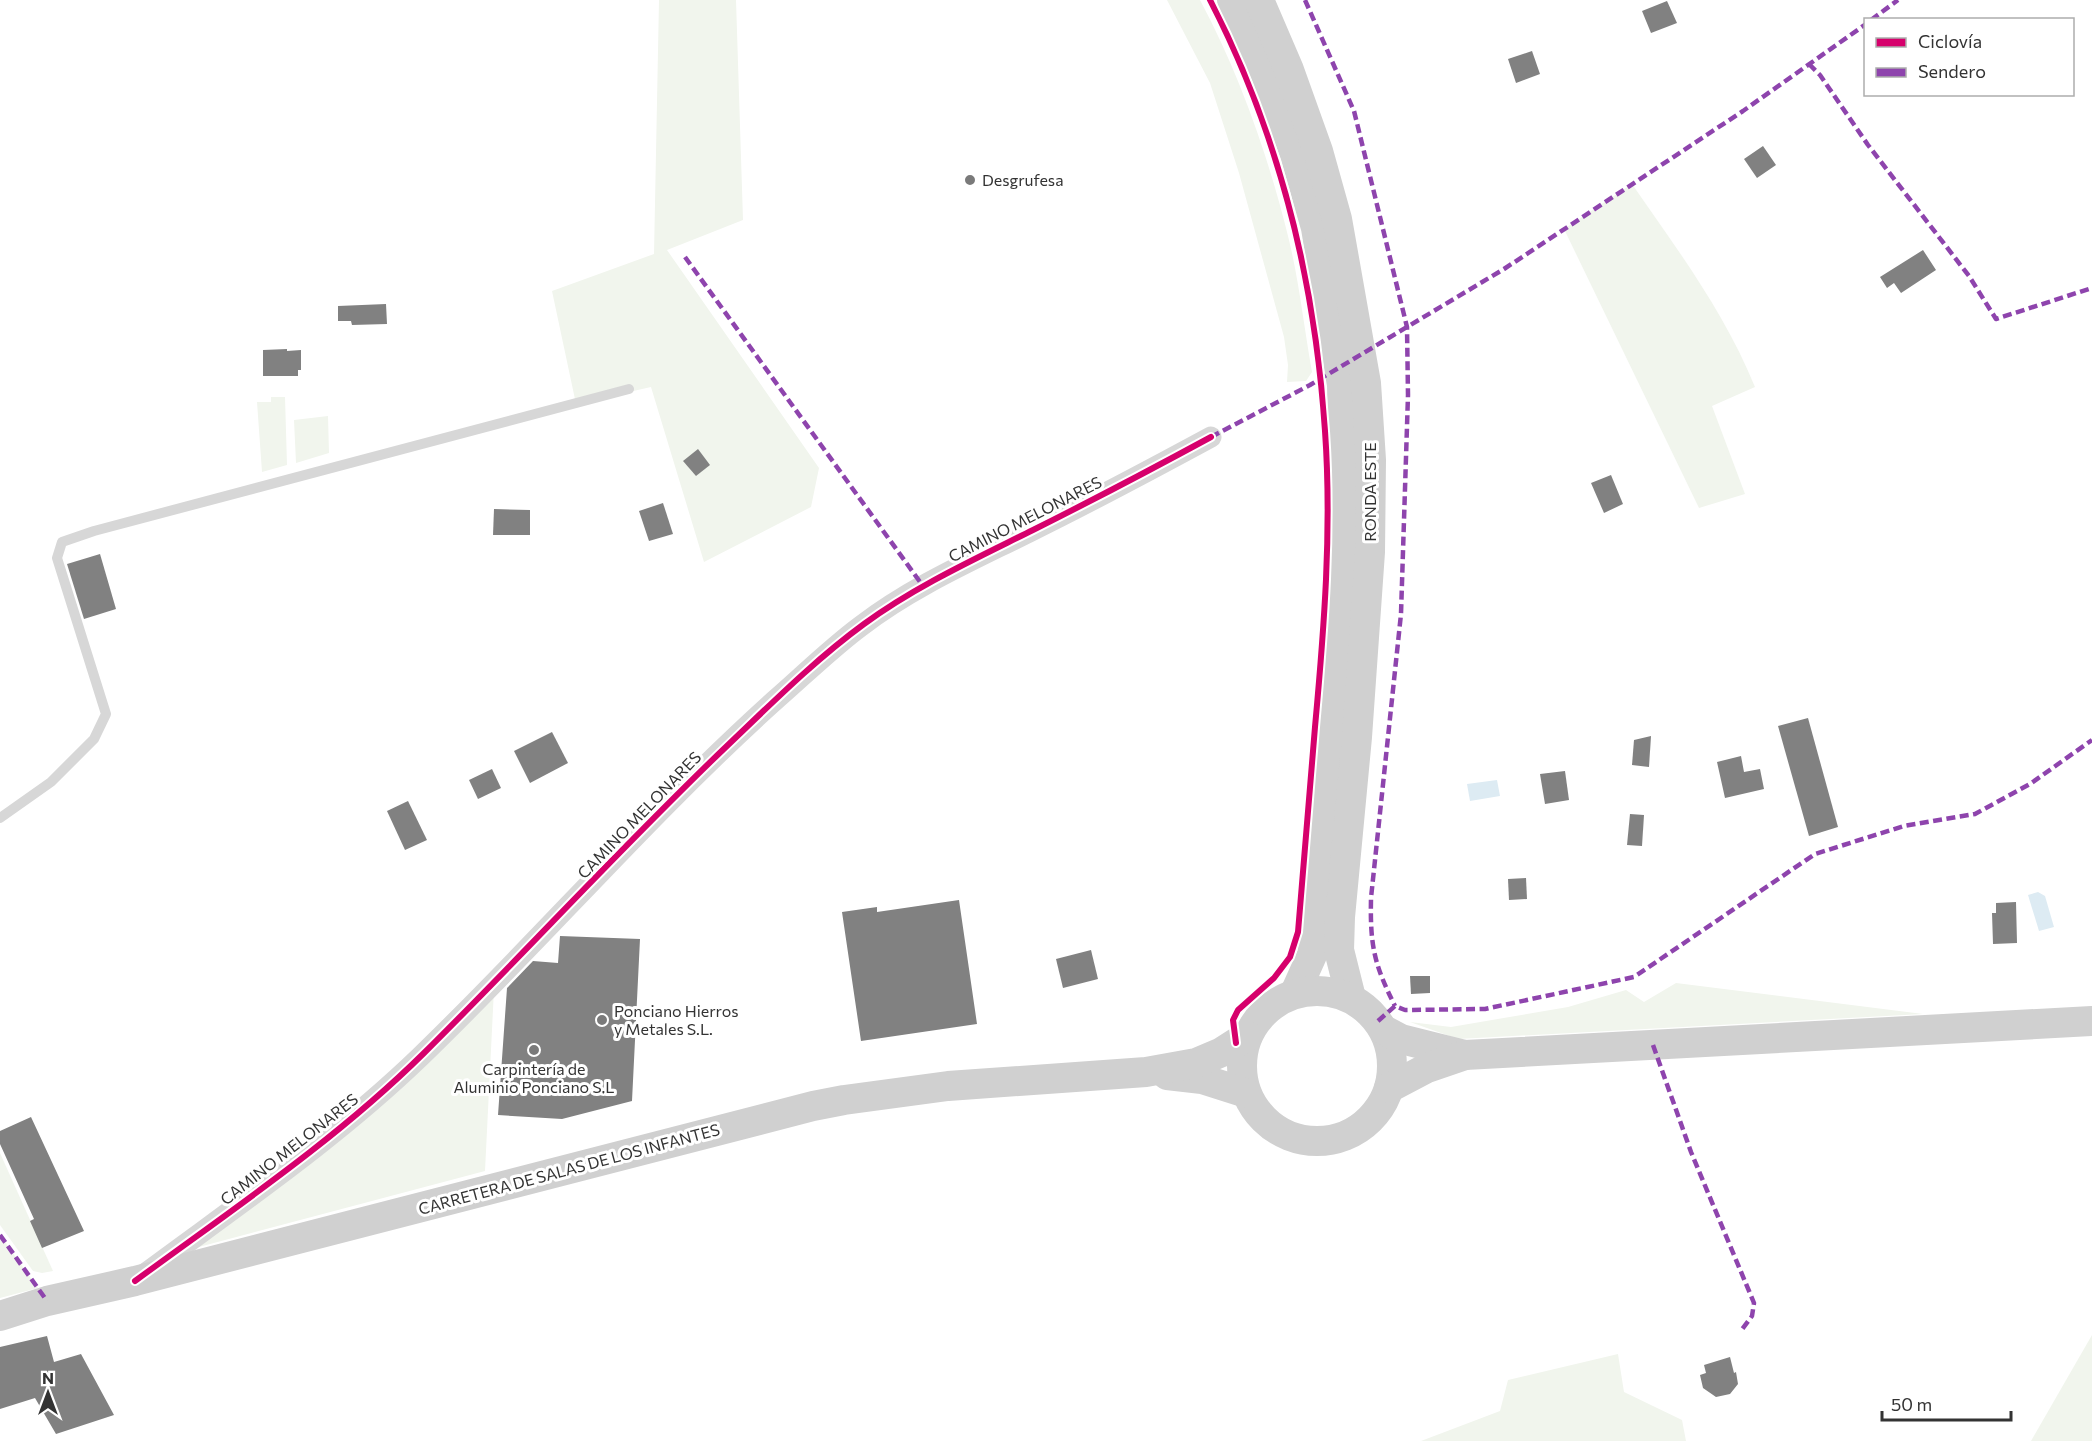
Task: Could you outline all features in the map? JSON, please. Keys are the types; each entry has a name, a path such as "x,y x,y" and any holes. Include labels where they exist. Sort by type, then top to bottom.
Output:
{"main road":[{"name":"RONDA ESTE","path":"1232,0 1266,75 1295,154 1317,228 1342,384 1346,548 1318,917 1311,955 1295,993"},
{"name":"RONDA ESTE","path":"1258,0 1289,70 1318,151 1337,219 1366,383 1371,460 1370,552 1339,950 1351,998"},
{"path":"1323,991 1351,998 1366,1008 1384,1030 1391,1049 1392,1069 1389,1088 1381,1107 1367,1122 1350,1134 1320,1141 1289,1136 1271,1126 1256,1112 1246,1093 1241,1065 1247,1036 1258,1017 1275,1002 1295,993 1323,991"},
{"path":"1389,1088 1427,1068 1465,1055 2092,1021"},
{"path":"1384,1030 1401,1039 1465,1055"},
{"name":"CARRETERA DE SALAS DE LOS INFANTES","path":"0,1316 47,1301 135,1281 833,1102 948,1086 1146,1072 1196,1063 1222,1052 1247,1036"},
{"name":"CARRETERA DE SALAS DE LOS INFANTES","path":"1146,1072 1202,1079 1246,1093"}],"street":[{"name":"CAMINO MELONARES","path":"135,1281 238,1206 367,1106 420,1057 677,793 751,722 862,625 931,581 1125,484 1210,437"}],"lane":[{"path":"0,818 51,782 94,739 106,714 57,558 62,542 94,531 629,389"}],"shaded area":[{"path":"659,0 736,0 743,220 667,250 819,468 811,507 704,562 651,387 576,404 552,291 654,254"},
{"path":"1167,0 1200,0 1240,85 1262,145 1292,253 1312,372 1306,381 1287,382 1288,365 1284,337 1239,173 1210,83"},
{"path":"1632,184 1715,307 1755,387 1712,406 1745,494 1699,508 1564,229"},
{"path":"271,397 285,397 287,465 262,472 257,402 271,402"},
{"path":"328,416 329,453 296,463 294,420"},
{"path":"1497,780 1500,796 1470,801 1467,784"},
{"path":"2038,892 2045,896 2054,927 2039,931 2028,895"},
{"path":"1676,983 1923,1014 1458,1039 1410,1022 1451,1027 1568,1007 1626,990 1644,1002"},
{"path":"494,989 485,1171 195,1248"},
{"path":"0,1153 53,1271 42,1273 33,1271 0,1225"},
{"path":"0,1235 38,1288 0,1298"},
{"path":"2092,1335 2092,1441 2031,1441"},
{"path":"1618,1354 1624,1392 1682,1420 1686,1441 1421,1441 1500,1411 1508,1380"}],"building":[{"path":"1667,1 1677,23 1651,33 1642,11"},
{"path":"1532,51 1540,74 1516,83 1508,59"},
{"path":"1763,146 1776,165 1757,178 1744,159"},
{"path":"1923,250 1936,270 1901,293 1894,283 1887,288 1880,277"},
{"path":"386,304 387,324 352,325 351,321 338,321 338,306"},
{"path":"287,349 287,351 301,350 301,370 298,370 298,376 263,376 263,350"},
{"path":"698,449 710,465 696,476 683,461"},
{"path":"1611,475 1623,504 1604,513 1591,483"},
{"path":"663,503 673,534 649,541 639,511"},
{"path":"494,509 530,510 530,535 493,535"},
{"path":"100,554 116,609 84,619 67,564"},
{"path":"1808,718 1838,827 1809,836 1778,726"},
{"path":"552,732 568,763 530,783 514,751"},
{"path":"1651,736 1649,767 1632,765 1634,740"},
{"path":"1741,756 1744,772 1760,769 1764,789 1725,798 1717,762"},
{"path":"492,769 501,788 478,799 469,780"},
{"path":"1565,771 1569,800 1545,804 1540,774"},
{"path":"408,801 427,840 405,850 387,811"},
{"path":"1630,814 1644,815 1642,846 1627,845"},
{"path":"1526,878 1527,899 1509,900 1508,879"},
{"path":"959,900 977,1024 861,1041 842,912 877,907 877,912"},
{"path":"2016,902 2017,943 1993,944 1992,913 1996,913 1996,903"},
{"path":"560,936 640,939 632,1101 562,1119 498,1115 507,988 533,961 558,963"},
{"path":"1091,950 1098,979 1063,988 1056,959"},
{"path":"1410,976 1430,976 1430,993 1411,994"},
{"path":"31,1117 84,1231 42,1248 30,1221 34,1219 0,1144 0,1131"},
{"path":"47,1336 54,1362 81,1354 114,1415 56,1434 35,1398 0,1409 0,1347"},
{"path":"1730,1357 1738,1384 1730,1394 1716,1397 1703,1388 1700,1375 1706,1373 1704,1365"}],"marked path":[{"path":"1305,0 1354,111 1407,327 1408,395 1401,614 1371,898 1371,929 1375,954 1382,978 1395,1006"},
{"path":"1874,18 1898,0"},
{"path":"1211,437 1310,385 1504,269 1743,111 1864,25"},
{"path":"1809,64 1820,75 1868,145 1969,276 1996,319 2092,288"},
{"path":"685,257 923,586"},
{"path":"1378,1021 1395,1006 1405,1010 1485,1009 1634,977 1815,854 1904,826 1975,814 2030,784 2092,740"},
{"path":"1653,1045 1691,1152 1754,1303 1752,1316 1740,1332"},
{"path":"0,1235 47,1301"}],"cycle path":[{"path":"1210,0 1256,103 1290,210 1313,319 1325,431 1328,505 1324,616 1298,932 1290,957 1274,978 1238,1010 1233,1020 1236,1043"},
{"path":"135,1281 283,1173 390,1085 690,782 795,682 846,638 884,610 925,585 1211,437"}],"place":[{"name":"Desgrufesa","path":"970,180"},
{"name":"Ponciano Hierros y Metales S.L.","path":"602,1020"},
{"name":"Carpintería de Aluminio Ponciano S.L","path":"534,1050"}]}
